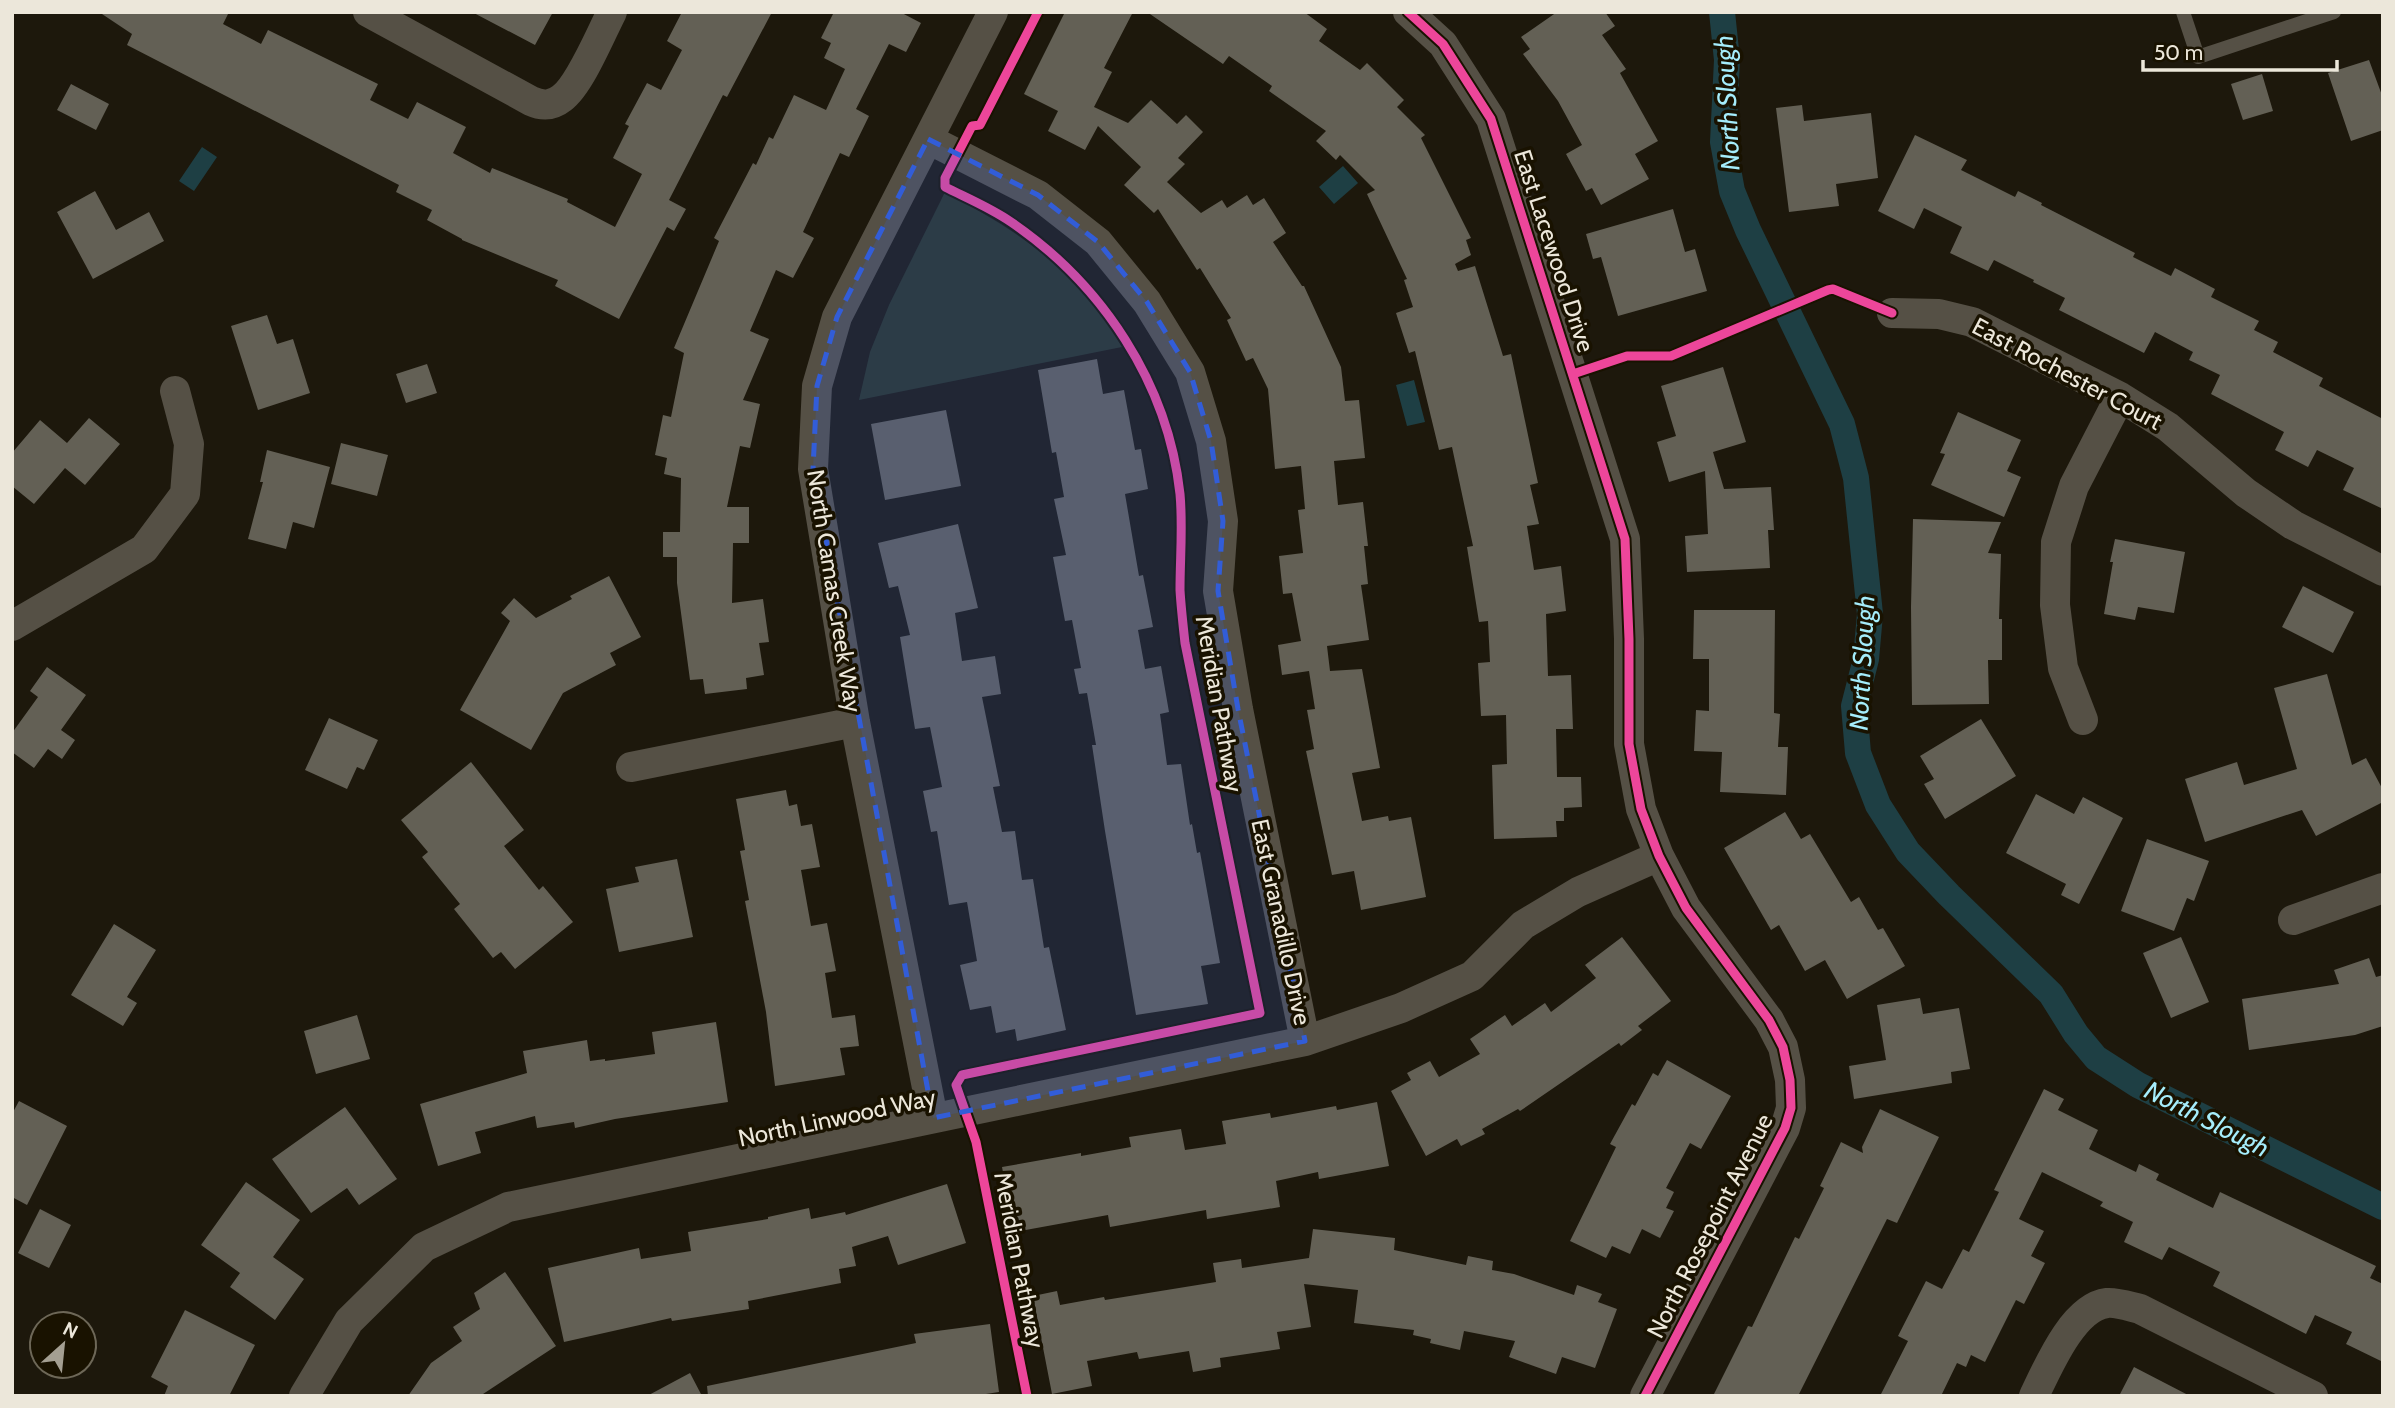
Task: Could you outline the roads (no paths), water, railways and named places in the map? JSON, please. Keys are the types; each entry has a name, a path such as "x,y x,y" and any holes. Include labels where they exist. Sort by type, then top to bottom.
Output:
{"street":[{"path":"368,12 531,101 550,105 563,98 573,87 612,12"},
{"name":"North Camas Creek Way","path":"933,1118 855,722 813,469 817,386 837,317 993,12"},
{"name":"East Lacewood Drive","path":"1408,12 1443,44 1491,119 1625,539 1629,744 1641,809 1659,856"},
{"name":"East Granadillo Drive","path":"928,139 1038,195 1098,242 1147,302 1190,372 1211,441 1223,521 1218,591 1238,709 1305,1041"},
{"name":"East Rochester Court","path":"1892,313 1940,314 1972,322 2120,397 2168,427 2246,493 2293,524 2383,571"},
{"path":"12,626 144,549 185,495 188,444 175,391"},
{"path":"2083,719 2063,668 2055,605 2056,542 2074,486 2120,397"},
{"path":"631,767 855,722"},
{"name":"North Linwood Way","path":"304,1396 349,1321 424,1247 508,1207 1305,1041 1401,1008 1472,976 1523,925 1578,892 1659,856"},
{"name":"North Rosepoint Avenue","path":"1645,1396 1785,1128 1791,1108 1790,1080 1783,1047 1769,1020 1686,908 1659,856"},
{"path":"2293,920 2383,888"},
{"path":"2034,1396 2071,1328 2088,1309 2109,1302 2140,1309 2313,1396"}],"lane":[{"path":"2183,12 2198,57 2334,12"}],"water":[{"path":"202,147 217,157 194,191 179,181"},
{"path":"1343,166 1358,183 1334,204 1319,187"},
{"path":"1414,380 1425,422 1407,426 1396,385"}],"waterway":[{"name":"North Slough","path":"1722,12 1727,60 1723,142 1732,191 1748,230 1842,424 1856,478 1870,614 1866,659 1854,706 1858,753 1878,805 1908,852 2051,994 2076,1034 2096,1058 2138,1085 2383,1207"}]}
